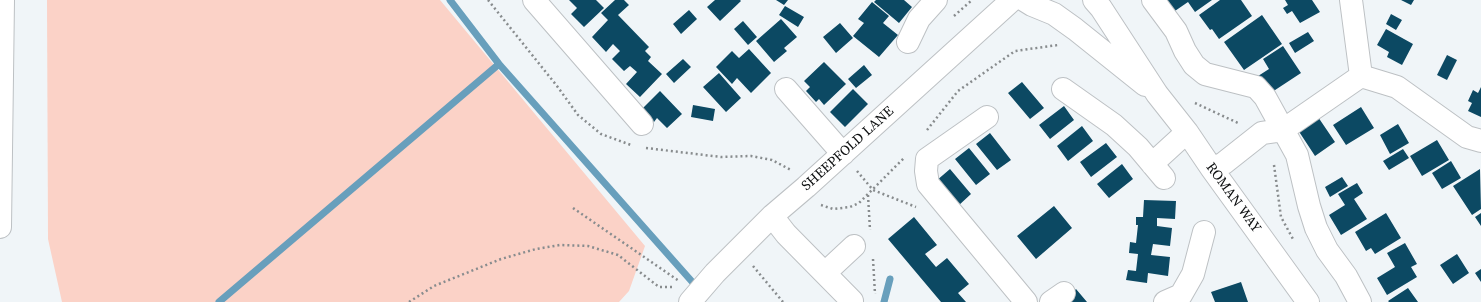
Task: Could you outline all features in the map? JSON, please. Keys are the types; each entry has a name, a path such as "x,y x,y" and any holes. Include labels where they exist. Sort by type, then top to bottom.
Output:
{"main road":[{"path":"0,227 3,0"},
{"path":"534,0 642,124"},
{"path":"908,42 919,19 936,0"},
{"name":"SHEEPFOLD LANE","path":"688,295 715,273 772,216 843,154 1012,0"},
{"name":"ROMAN WAY","path":"1024,0 1032,6 1054,14 1075,28 1157,94"},
{"name":"ROMAN WAY","path":"1094,0 1101,8 1157,94 1187,132 1308,302"},
{"path":"1153,0 1176,31 1194,65 1206,74 1256,87 1265,97 1297,155 1309,206 1316,228 1327,250 1346,276 1360,302"},
{"path":"1351,0 1361,76"},
{"path":"1212,169 1224,163 1262,133 1282,130 1361,76"},
{"path":"1361,76 1397,87 1467,137 1481,140"},
{"path":"786,89 843,154"},
{"path":"1063,89 1114,125 1138,147 1158,171 1187,132"},
{"path":"987,116 927,159 926,171 928,184 1026,302"},
{"path":"772,216 786,234 852,301"},
{"path":"1165,302 1181,294 1193,274 1204,232"},
{"path":"825,273 854,246"}],"path":[{"path":"1042,48 1058,46 1063,40"},
{"path":"843,154 873,190 920,209"},
{"path":"573,208 667,272 688,295"},
{"path":"409,302 434,286 502,259 536,249 560,246 588,246 618,255 659,287 688,295"},
{"path":"752,264 783,302"}],"shaded area":[{"path":"47,0 440,0 645,246 629,291 619,302 62,302 48,239"}],"building":[{"path":"569,0 596,0 604,8 584,27 571,14 577,8"},
{"path":"615,0 624,0 629,5 618,15 649,47 645,51 651,57 648,61 662,74 640,97 626,84 637,72 630,66 624,71 612,59 620,51 613,44 606,52 592,37 608,20 601,13"},
{"path":"715,0 741,1 720,21 707,7"},
{"path":"776,0 788,0 784,5"},
{"path":"876,0 904,0 912,7 899,23 874,2"},
{"path":"1164,0 1212,0 1195,12 1188,2 1172,13"},
{"path":"1220,0 1241,0 1252,16 1219,39 1199,15"},
{"path":"1285,0 1312,0 1320,12 1300,23 1292,11 1287,14 1283,8 1288,5"},
{"path":"1401,0 1414,0 1411,5"},
{"path":"872,2 889,16 883,23 898,35 879,57 853,36 864,23 858,19"},
{"path":"785,6 804,17 798,27 779,15"},
{"path":"689,10 697,19 681,34 673,24"},
{"path":"1391,14 1402,20 1396,30 1386,24"},
{"path":"1262,15 1282,44 1244,70 1224,42"},
{"path":"781,19 797,37 784,48 787,51 774,62 756,41"},
{"path":"743,21 757,37 748,45 734,29"},
{"path":"840,23 853,38 836,53 823,37"},
{"path":"1386,29 1413,44 1402,65 1387,57 1389,52 1377,45"},
{"path":"1308,32 1314,41 1295,53 1289,43"},
{"path":"1283,46 1301,73 1266,96 1255,78 1269,69 1263,59"},
{"path":"749,49 771,73 751,93 737,78 732,84 716,67 732,51 739,58"},
{"path":"1447,55 1457,60 1447,80 1437,75"},
{"path":"683,59 691,67 674,83 666,74"},
{"path":"824,62 846,84 824,105 819,99 816,102 806,91 810,87 804,81"},
{"path":"864,65 872,75 856,88 848,79"},
{"path":"719,73 741,98 726,112 703,87"},
{"path":"1022,82 1044,108 1030,119 1008,93"},
{"path":"1481,87 1481,117 1468,111 1472,103 1468,101 1473,90 1478,93"},
{"path":"853,89 868,104 845,127 830,112"},
{"path":"660,91 682,114 667,128 657,118 654,122 642,109"},
{"path":"693,105 715,109 713,121 691,117"},
{"path":"1064,106 1074,120 1050,139 1039,125"},
{"path":"1361,107 1374,128 1346,145 1333,125"},
{"path":"1316,114 1335,142 1315,156 1296,127"},
{"path":"1398,124 1409,143 1390,154 1380,135"},
{"path":"1082,126 1093,141 1068,161 1057,146"},
{"path":"990,133 1011,160 997,170 976,144"},
{"path":"1437,140 1449,160 1422,176 1410,156"},
{"path":"1106,143 1117,157 1091,177 1080,162"},
{"path":"969,148 990,174 976,185 955,159"},
{"path":"1403,149 1409,158 1389,170 1383,161"},
{"path":"1451,161 1461,178 1442,189 1432,173"},
{"path":"1122,164 1133,179 1109,198 1097,184"},
{"path":"950,169 971,194 958,206 936,181"},
{"path":"1480,169 1481,209 1472,215 1453,186"},
{"path":"1342,177 1348,186 1330,197 1325,187"},
{"path":"1357,183 1363,193 1354,199 1367,219 1341,235 1329,215 1345,205 1338,194"},
{"path":"1144,200 1176,201 1175,219 1157,218 1157,226 1172,228 1170,246 1153,244 1151,255 1170,257 1168,276 1148,273 1147,283 1126,280 1128,270 1136,271 1138,254 1129,253 1130,242 1136,243 1138,225 1136,225 1136,217 1143,217"},
{"path":"1054,206 1072,228 1036,259 1017,236"},
{"path":"1386,213 1401,238 1375,254 1371,248 1366,251 1355,232"},
{"path":"1481,213 1481,226 1475,217"},
{"path":"914,217 937,245 925,254 936,267 947,258 969,284 958,293 966,302 941,302 888,239"},
{"path":"1405,243 1417,264 1411,267 1417,277 1387,295 1377,278 1395,267 1387,253"},
{"path":"1457,254 1469,273 1453,284 1440,265"},
{"path":"1481,269 1481,282 1475,273"},
{"path":"1241,282 1248,302 1215,302 1211,292"},
{"path":"1408,288 1418,302 1388,301"},
{"path":"1076,289 1087,302 1061,302"}],"waterway":[{"path":"450,0 499,64 695,285"},
{"path":"219,302 499,64"},
{"path":"884,302 890,279"}]}
